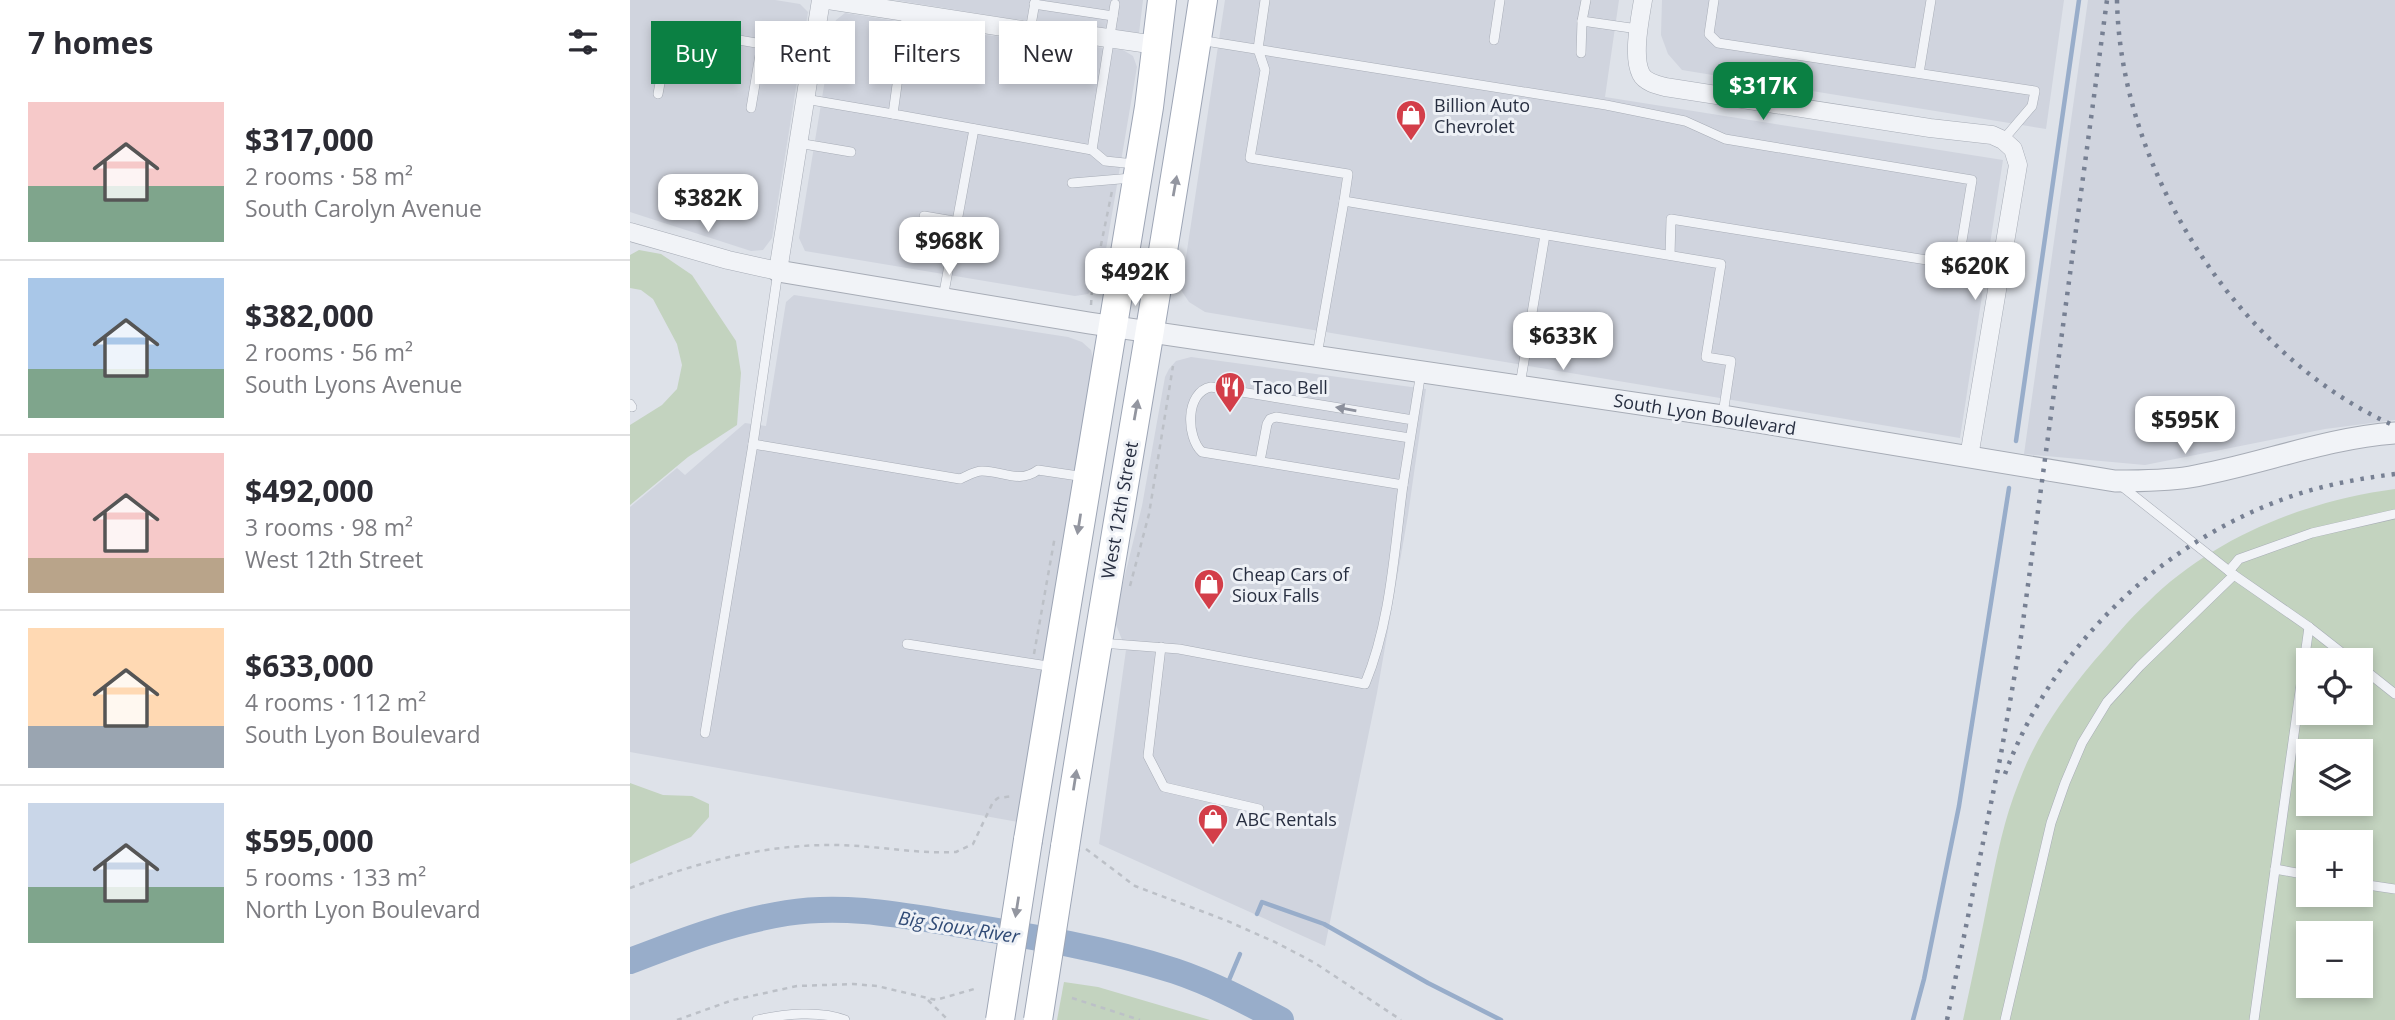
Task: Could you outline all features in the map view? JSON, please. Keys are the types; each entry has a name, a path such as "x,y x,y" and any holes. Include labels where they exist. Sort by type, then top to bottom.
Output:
{"main road":[{"name":"West 12th Street","path":"1000,1020 1138,171 1162,0"},
{"name":"West 12th Street","path":"1038,1020 1073,848 1097,643 1184,133 1203,0"}],"street":[{"path":"818,21 821,0"},
{"path":"828,0 999,26"},
{"path":"1643,0 1637,57 1641,75 1652,83 1930,128 1981,132 2003,140 2013,149 2018,165 1969,457"},
{"path":"1097,37 1156,45"},
{"path":"630,232 728,260 778,271 808,84"},
{"name":"South Lyon Boulevard","path":"778,271 1150,332 1723,416 2115,481 2190,477 2315,446 2395,433"}],"lane":[{"path":"1265,0 1258,50 1265,70 1250,158 1348,174 1317,356"},
{"path":"1494,40 1500,0"},
{"path":"1581,53 1586,0"},
{"path":"1714,0 1709,34 1718,43 2035,91 2032,106 2003,140"},
{"path":"1919,73 1931,0"},
{"path":"1032,21 1035,2 1113,16"},
{"path":"1092,150 1115,4"},
{"path":"893,114 907,12"},
{"path":"1582,21 1638,29"},
{"path":"658,93 670,28 755,42"},
{"path":"1197,39 1606,105 1685,121 1725,139 1972,180 1958,265 1671,219 1670,255"},
{"path":"751,108 755,84"},
{"path":"805,99 1092,150 1105,161 1138,171"},
{"path":"943,298 974,129"},
{"path":"799,143 851,152"},
{"path":"1072,183 1138,171"},
{"path":"1344,201 1721,264 1706,357 1731,361 1723,416"},
{"path":"924,216 989,227"},
{"path":"1520,387 1545,235"},
{"path":"705,733 753,444 778,271"},
{"path":"1097,643 1179,649 1364,684 1377,655 1388,604 1421,372"},
{"path":"1403,485 1202,452 1195,445 1190,432 1193,406 1204,388 1211,387 1413,420"},
{"path":"1260,461 1267,424 1276,416 1410,438"},
{"path":"753,444 960,479 979,470 1022,477 1029,477 1038,470 1087,478"},
{"path":"2115,481 2231,573 2336,648"},
{"path":"2005,1020 2051,823 2082,743 2107,702 2231,573 2239,559 2312,533 2395,514"},
{"path":"2254,1020 2309,627"},
{"path":"907,644 1056,667"},
{"path":"1161,647 1148,756 1164,787 1259,809"},
{"path":"2373,677 2395,694"},
{"path":"2275,869 2296,873"},
{"path":"2373,886 2395,889"},
{"path":"757,1020 818,1015 845,1020"}],"path":[{"path":"1129,588 1149,514 1173,366"},
{"path":"630,888 674,871 720,858 776,848 837,845 956,852 972,844 993,802 998,798 1017,796"},
{"path":"1073,848 1135,886 1275,942 1315,963 1401,1020"},
{"path":"677,1020 768,991 825,983 877,986 928,1000 948,998 974,989"},
{"path":"1072,998 1140,1020"},
{"path":"928,1000 948,1020"}],"shaded area":[{"path":"630,0 775,0 800,4 808,12 807,21 755,21 755,84 797,84 772,238 763,250 751,251 630,212"},
{"path":"894,0 1143,0 1139,33 1097,28 1097,21 1013,19"},
{"path":"1225,0 1619,0 1605,97 2003,160 1960,438 1205,312 1189,302 1181,290"},
{"path":"1662,0 2064,0 2046,129 1682,70 1668,54 1661,35"},
{"path":"2088,0 2395,0 2395,420 2325,429 2145,465 2024,454"},
{"path":"845,13 896,21 869,21 869,84 985,84 985,35 999,37 999,84 1097,84 1097,47 1123,50 1133,56 1137,67 1101,279 1088,294 1075,296 805,251 799,238 824,84 855,84 855,21 836,20"},
{"path":"794,295 1068,337 1082,342 1091,350 1094,363 1018,822 630,752 630,507 677,468 685,475 745,423 766,426 786,302"},
{"path":"1191,357 1426,389 1408,515 1377,693 1325,946 1099,844 1126,650 1115,622 1117,607 1142,506 1165,377 1176,361"}],"green space":[{"path":"639,250 661,254 692,275 736,341 741,373 737,425 688,457 630,505 630,425 662,405 677,389 682,365 677,344 653,299 641,290 630,288 630,255"},
{"path":"2395,489 2395,1020 1963,1020 2009,810 2026,765 2051,718 2127,623 2174,579 2231,541 2295,513"},
{"path":"630,783 663,795 692,796 709,804 709,817 691,837 630,864"},
{"path":"1064,982 1098,987 1210,1020 1057,1020"}],"waterway":[{"path":"2016,441 2079,0"},
{"path":"1913,1020 1924,979 1959,806 2009,488"},
{"path":"1257,914 1262,902 1324,924 1428,983 1501,1020"},
{"name":"Big Sioux River","path":"630,961 746,921 787,913 851,910 1011,933 1121,956 1202,981 1281,1020"},
{"path":"1224,992 1240,954"}],"railway":[{"path":"1947,1020 2001,754 2020,644 2107,0"},
{"path":"2117,0 2123,64 2140,129 2165,191 2198,251 2239,306 2286,354 2338,395 2395,426"},
{"path":"2005,774 2025,728 2050,685 2080,645 2114,607 2151,574 2192,545 2235,520 2281,500 2337,484 2395,474"}],"place":[{"name":"Billion Auto Chevrolet","path":"1411,142"},
{"name":"Taco Bell","path":"1230,414"},
{"name":"Cheap Cars of Sioux Falls","path":"1209,611"},
{"name":"ABC Rentals","path":"1213,846"}]}
